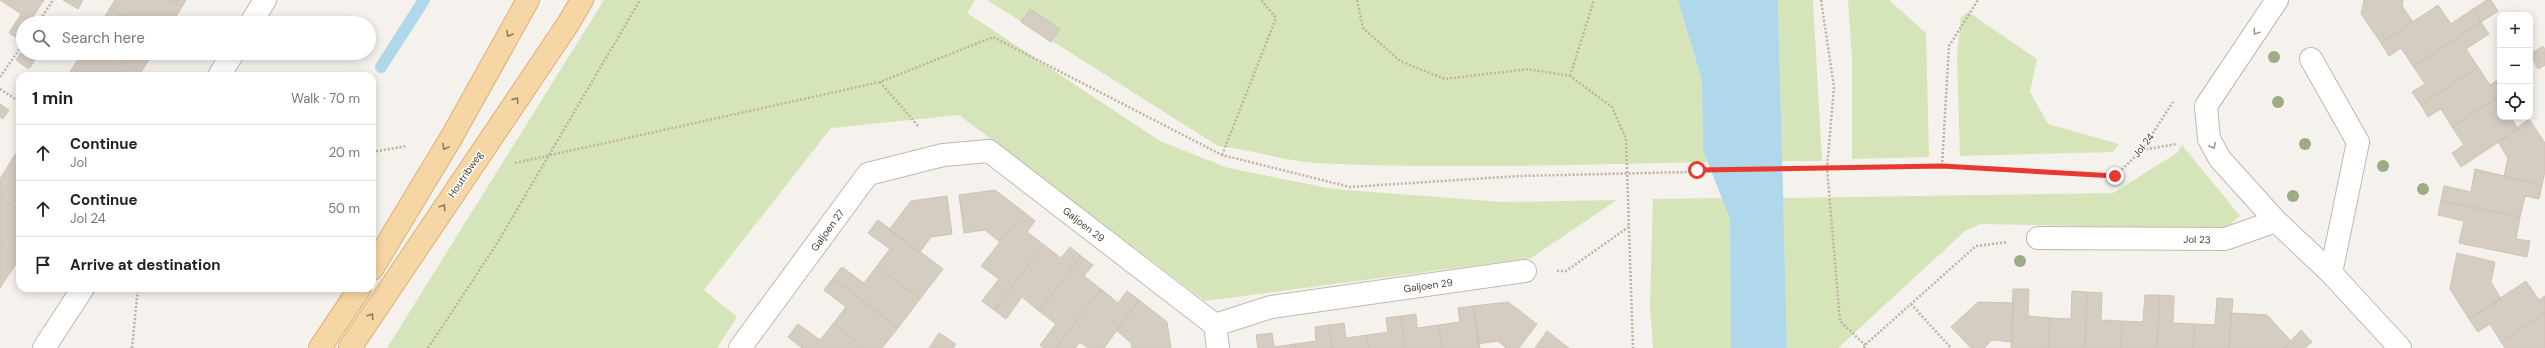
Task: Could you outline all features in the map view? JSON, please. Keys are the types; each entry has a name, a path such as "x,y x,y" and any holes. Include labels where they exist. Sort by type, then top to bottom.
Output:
{"main road":[{"path":"376,261 451,138 528,0"},
{"name":"Houtribweg","path":"350,348 568,24 582,0"},
{"path":"320,348 357,292"}],"street":[{"path":"255,16 265,0"},
{"path":"2277,0 2206,106 2209,139 2220,159 2276,221 2331,273 2400,348"},
{"path":"2311,59 2358,142 2331,273"},
{"path":"221,72 229,60"},
{"name":"Galjoen 29","path":"943,155 990,152 1215,325 1271,307 1525,271"},
{"name":"Galjoen 27","path":"740,348 868,174 943,155"},
{"name":"Jol 23","path":"2038,238 2225,239 2276,221"},
{"path":"44,348 80,292"},
{"path":"1215,325 1218,348"}],"path":[{"path":"43,16 54,0"},
{"path":"428,348 498,242 550,157 640,0"},
{"path":"1222,155 1276,18 1261,0"},
{"path":"1357,0 1363,28 1400,61 1445,78 1528,69 1570,76 1612,107 1626,139 1633,348"},
{"path":"1570,76 1594,0"},
{"path":"1821,0 1834,87 1827,168 1840,321 1864,346 1976,246 2038,238"},
{"path":"1942,166 1949,46 1978,0"},
{"name":"Jol 24","path":"550,157 880,82 993,38 1222,155 1350,188 1519,176 1789,168 1942,166 2115,176 2142,150 2176,98"},
{"path":"0,78 16,54"},
{"path":"880,82 943,155"},
{"path":"0,89 16,99"},
{"path":"1525,271 1566,271 1630,226"},
{"path":"132,348 138,292"},
{"path":"1911,304 1951,348"}],"green space":[{"path":"604,0 975,0 967,13 1160,141 1228,168 1333,189 1503,202 1617,200 1531,258 1205,301 959,115 831,128 704,290 737,317 717,348 387,348"},
{"path":"987,0 1678,0 1702,81 1703,150 1708,162 1511,166 1363,165 1303,162 1218,146"},
{"path":"1778,0 1813,0 1822,161 1782,161"},
{"path":"1848,0 1889,0 1926,33 1929,157 1852,159 1852,59"},
{"path":"1968,12 2037,59 2030,92 2048,124 2119,144 2113,152 1960,156 1957,56 1961,17"},
{"path":"2182,145 2240,216 2224,229 1980,224 1965,231 1838,348 1787,348 1783,198 2113,193 2177,153"},
{"path":"1722,198 1730,219 1731,348 1653,348 1650,307 1653,199"}],"water":[{"path":"1678,0 1778,0 1787,348 1731,348 1730,219 1703,150 1702,81"}],"building":[{"path":"0,0 44,0 34,16 20,16 21,14"},
{"path":"63,0 83,0 78,9"},
{"path":"115,0 172,0 182,7 176,16 123,16 110,8"},
{"path":"172,0 186,0 182,7"},
{"path":"2364,0 2403,0 2402,6 2413,22 2381,43 2361,14"},
{"path":"2487,0 2491,0 2498,11 2481,22 2473,9"},
{"path":"2438,5 2451,24 2473,9 2481,22 2413,66 2401,48 2389,56 2381,43"},
{"path":"110,8 123,16 105,16"},
{"path":"1030,9 1060,29 1051,42 1021,22"},
{"path":"16,22 16,37 9,33"},
{"path":"2481,22 2489,34 2466,49 2478,67 2421,105 2412,92 2425,84 2413,66"},
{"path":"2543,46 2545,50 2545,65 2538,69 2533,60 2533,52"},
{"path":"16,60 35,60 29,69"},
{"path":"78,60 118,60 137,72 70,72"},
{"path":"118,60 149,60 141,72 137,72"},
{"path":"2478,67 2490,85 2497,80 2497,98 2452,127 2441,109 2428,117 2421,105"},
{"path":"2497,98 2497,120 2513,120 2518,129 2461,167 2452,153 2464,145 2452,127"},
{"path":"0,104 9,110 3,119 0,117"},
{"path":"2530,120 2545,143 2545,171 2542,185 2504,177 2508,158 2498,142"},
{"path":"13,158 16,160 16,208 0,197 0,179"},
{"path":"2475,169 2542,185 2539,199 2525,196 2520,217 2441,201 2444,186 2471,192"},
{"path":"995,190 1024,212 1000,242 985,230 964,233 959,195"},
{"path":"947,196 952,234 931,237 919,253 889,230 911,201"},
{"path":"0,197 16,208 16,255 0,245"},
{"path":"2441,201 2520,217 2516,239 2530,241 2527,257 2459,243 2464,221 2438,215"},
{"path":"1024,212 1035,221 1027,232 1044,245 994,310 982,301 999,279 981,266"},
{"path":"878,220 943,269 920,299 877,266 890,249 868,233"},
{"path":"0,245 16,255 16,264 0,288"},
{"path":"1044,245 1061,258 1070,247 1081,256 1039,311 1022,297 1006,319 994,310"},
{"path":"2457,253 2495,262 2491,282 2501,299 2469,319 2450,289"},
{"path":"1081,256 1093,265 1084,276 1101,289 1056,348 1043,348 1040,345 1056,324 1039,311"},
{"path":"877,266 920,299 898,328 833,278 842,267 864,283"},
{"path":"833,278 898,328 882,348 864,348 833,324 846,307 824,290"},
{"path":"2526,281 2539,300 2545,296 2545,313 2501,342 2490,324 2478,332 2469,319"},
{"path":"1101,289 1118,303 1127,291 1139,300 1104,348 1088,348 1080,342 1075,348 1056,348"},
{"path":"2013,289 2029,289 2028,316 2050,318 2048,348 2011,348"},
{"path":"2072,291 2087,292 2085,348 2048,348 2050,318 2071,319"},
{"path":"2087,292 2102,293 2101,320 2122,321 2121,348 2085,348"},
{"path":"2145,295 2160,295 2157,348 2121,348 2122,321 2143,322"},
{"path":"2160,295 2174,296 2173,323 2195,324 2193,348 2157,348"},
{"path":"2217,298 2233,299 2229,348 2193,348 2195,324 2215,325"},
{"path":"1139,300 1167,322 1171,348 1132,348 1131,343 1116,330"},
{"path":"1508,302 1537,324 1519,348 1506,348 1498,341 1478,344 1473,306"},
{"path":"1978,302 2014,303 2012,342 1992,340 1984,348 1971,348 1951,327"},
{"path":"1473,306 1480,348 1442,348 1439,325 1460,322 1458,308"},
{"path":"2231,313 2267,315 2291,341 2284,348 2229,348"},
{"path":"2545,313 2545,348 2505,348 2501,342"},
{"path":"1416,314 1417,328 1439,325 1442,348 1405,348 1401,316"},
{"path":"1401,316 1405,348 1369,348 1367,335 1388,332 1386,318"},
{"path":"1344,323 1346,338 1367,335 1369,348 1332,348 1329,325"},
{"path":"798,324 820,340 833,324 864,348 802,348 788,337"},
{"path":"1329,325 1332,348 1296,348 1295,344 1316,341 1315,327"},
{"path":"2301,330 2312,342 2305,348 2284,348"},
{"path":"1547,331 1569,348 1535,348"},
{"path":"939,333 956,344 953,348 929,348"},
{"path":"1272,333 1274,347 1295,344 1296,348 1258,348 1256,335"}],"waterway":[{"path":"381,67 424,0"}],"route":[{"path":"1697,170 1942,166 2115,176"}]}
